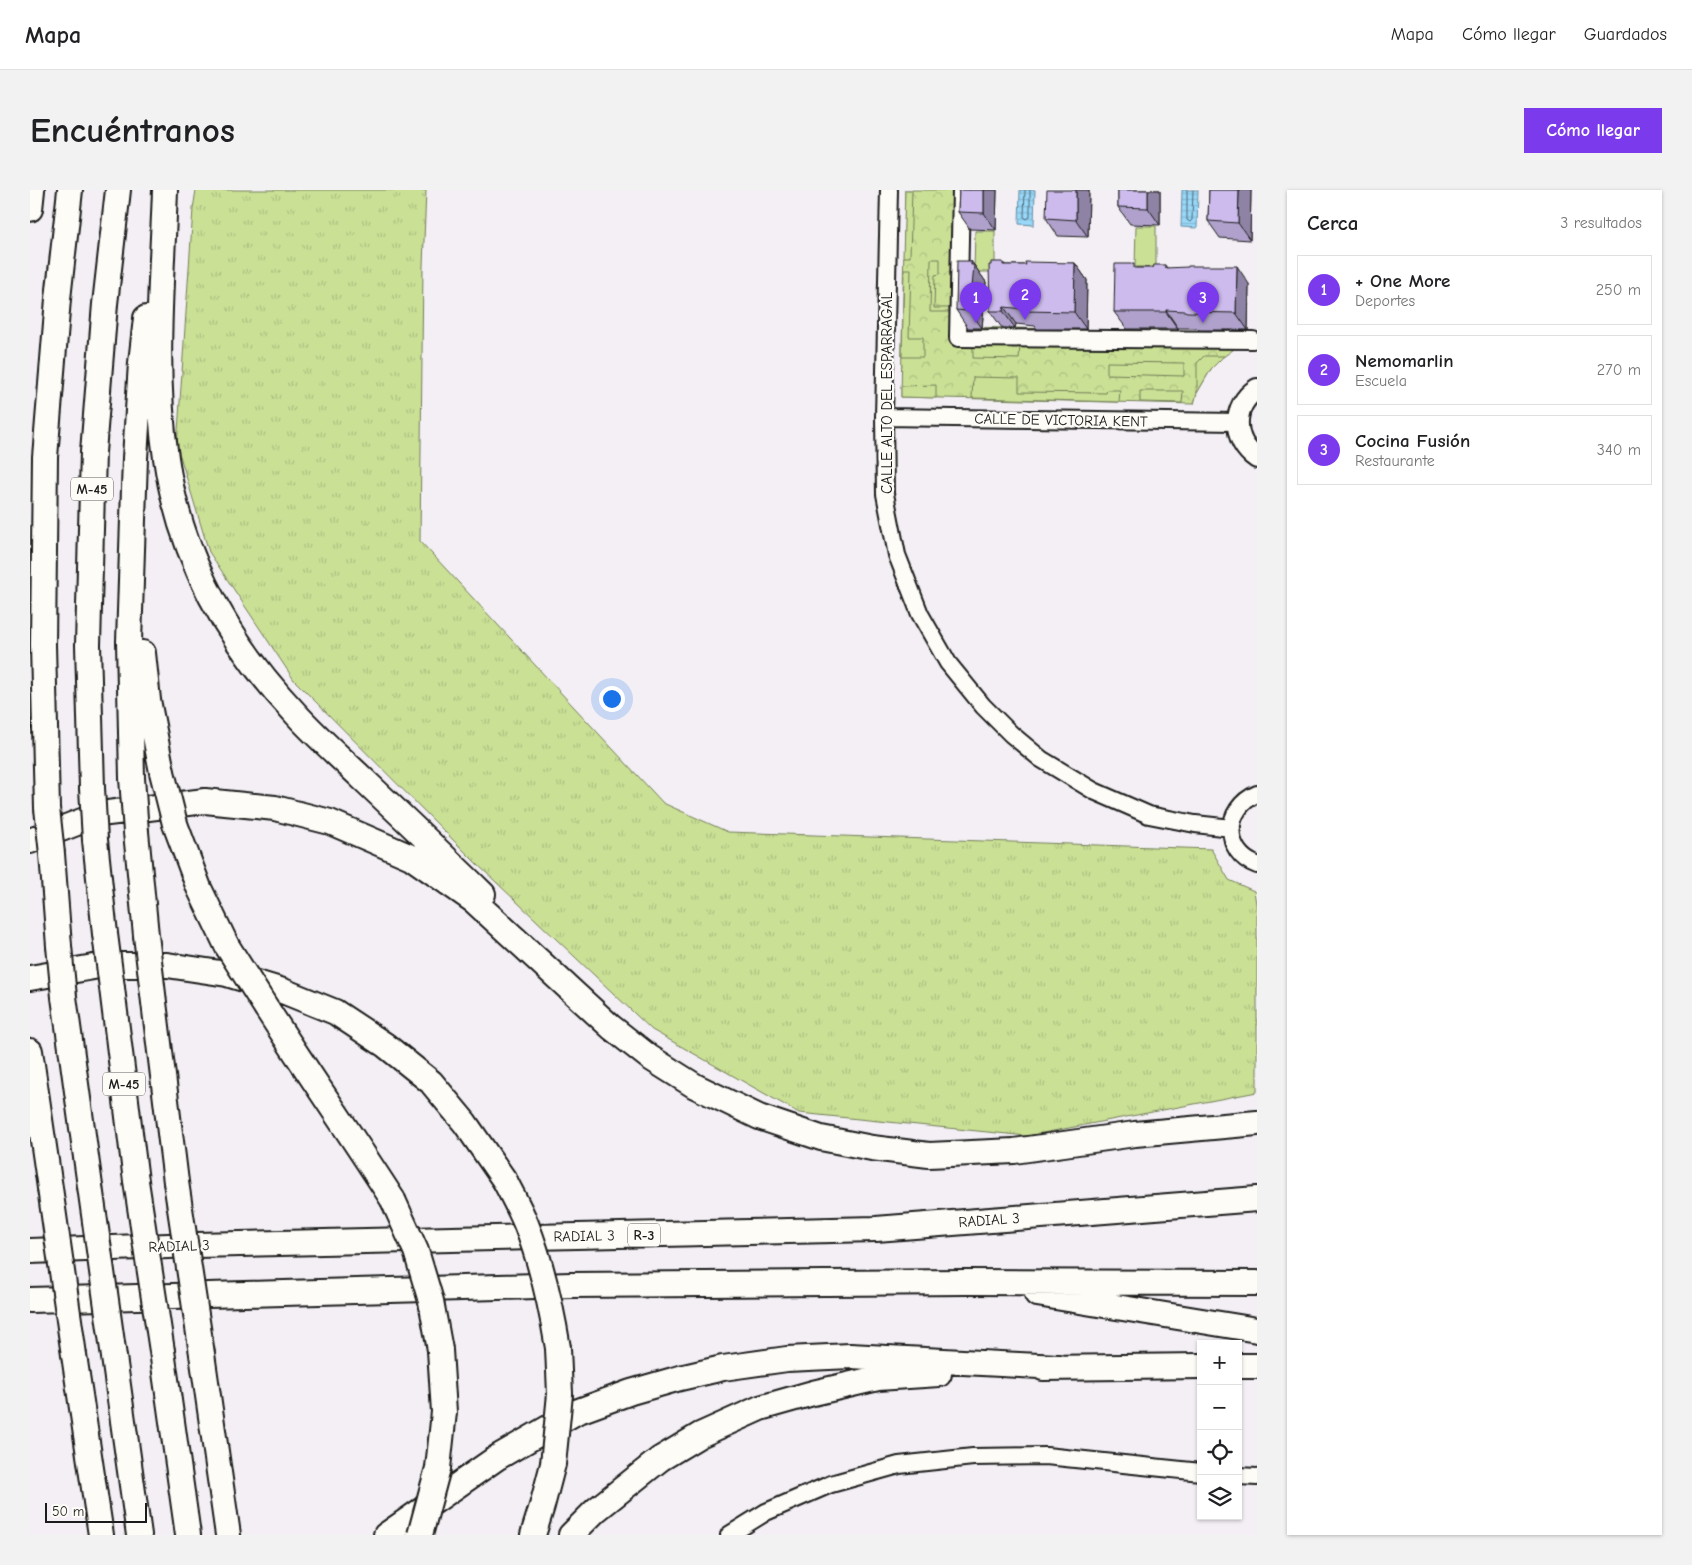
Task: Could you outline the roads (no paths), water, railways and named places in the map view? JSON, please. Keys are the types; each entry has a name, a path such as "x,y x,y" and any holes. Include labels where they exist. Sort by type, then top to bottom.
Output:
{"highway":[{"path":"30,209 32,190"},
{"path":"70,190 58,300 45,457 43,645 47,808 64,997 140,1535"},
{"name":"M-45","path":"118,190 104,304 94,452 88,645 92,788 95,840 105,934 136,1181 188,1535"},
{"path":"161,190 141,363 135,458 129,642 132,778 146,935 176,1182 228,1535"},
{"path":"165,190 158,372 166,458 181,528 213,602 257,670 296,715 558,965 611,1027"},
{"path":"135,458 142,642 148,700 162,772 175,824 199,888 227,946 393,1200 416,1252 431,1301 440,1350 444,1412 438,1468 420,1535"},
{"path":"30,841 100,814 205,801 275,808 330,822 411,858 474,901 611,1027 649,1057 695,1086 759,1117 820,1138 872,1148 929,1155 1014,1151 1135,1134 1257,1124"},
{"path":"30,978 105,965 167,965 227,974 283,991 335,1012 385,1045 431,1082 465,1122 505,1181 525,1222 540,1262 551,1306 558,1348 560,1394 553,1464 533,1535"},
{"path":"30,1051 101,1535"},
{"name":"RADIAL 3","path":"30,1251 196,1245 876,1229 1257,1199"},
{"path":"966,1282 1257,1330"},
{"path":"30,1300 572,1284 1257,1283"},
{"path":"386,1535 498,1457 576,1412 631,1392 680,1378 723,1368 787,1359 850,1356 1058,1367"},
{"path":"572,1535 596,1510 660,1459 700,1435 760,1408 813,1392 878,1378 1058,1367 1197,1366"},
{"path":"1242,1366 1257,1366"}],"main road":[{"path":"1257,389 1244,401 1238,422 1240,438 1244,446 1257,458"}],"street":[{"name":"CALLE ALTO DEL ESPARRAGAL","path":"889,190 884,417 885,494 897,555 920,614 948,663 983,706 1011,734 1041,759 1094,791 1149,815 1195,824 1232,828"},
{"path":"962,190 958,338 1254,340"},
{"name":"CALLE DE VICTORIA KENT","path":"884,417 1238,422"},
{"path":"1257,793 1243,802 1232,821 1233,841 1240,853 1249,862 1257,865"},
{"path":"729,1535 766,1512 823,1488 899,1465 973,1457 1046,1456 1197,1472"},
{"path":"1242,1476 1257,1477"}],"water":[{"path":"1020,190 1035,190 1034,225 1019,224"},
{"path":"1182,190 1198,190 1197,228 1181,227"}],"place":[{"name":"Nemomarlin","path":"1025,320"},
{"name":"+ One More","path":"976,323"},
{"name":"Cocina Fusión","path":"1203,323"}]}
